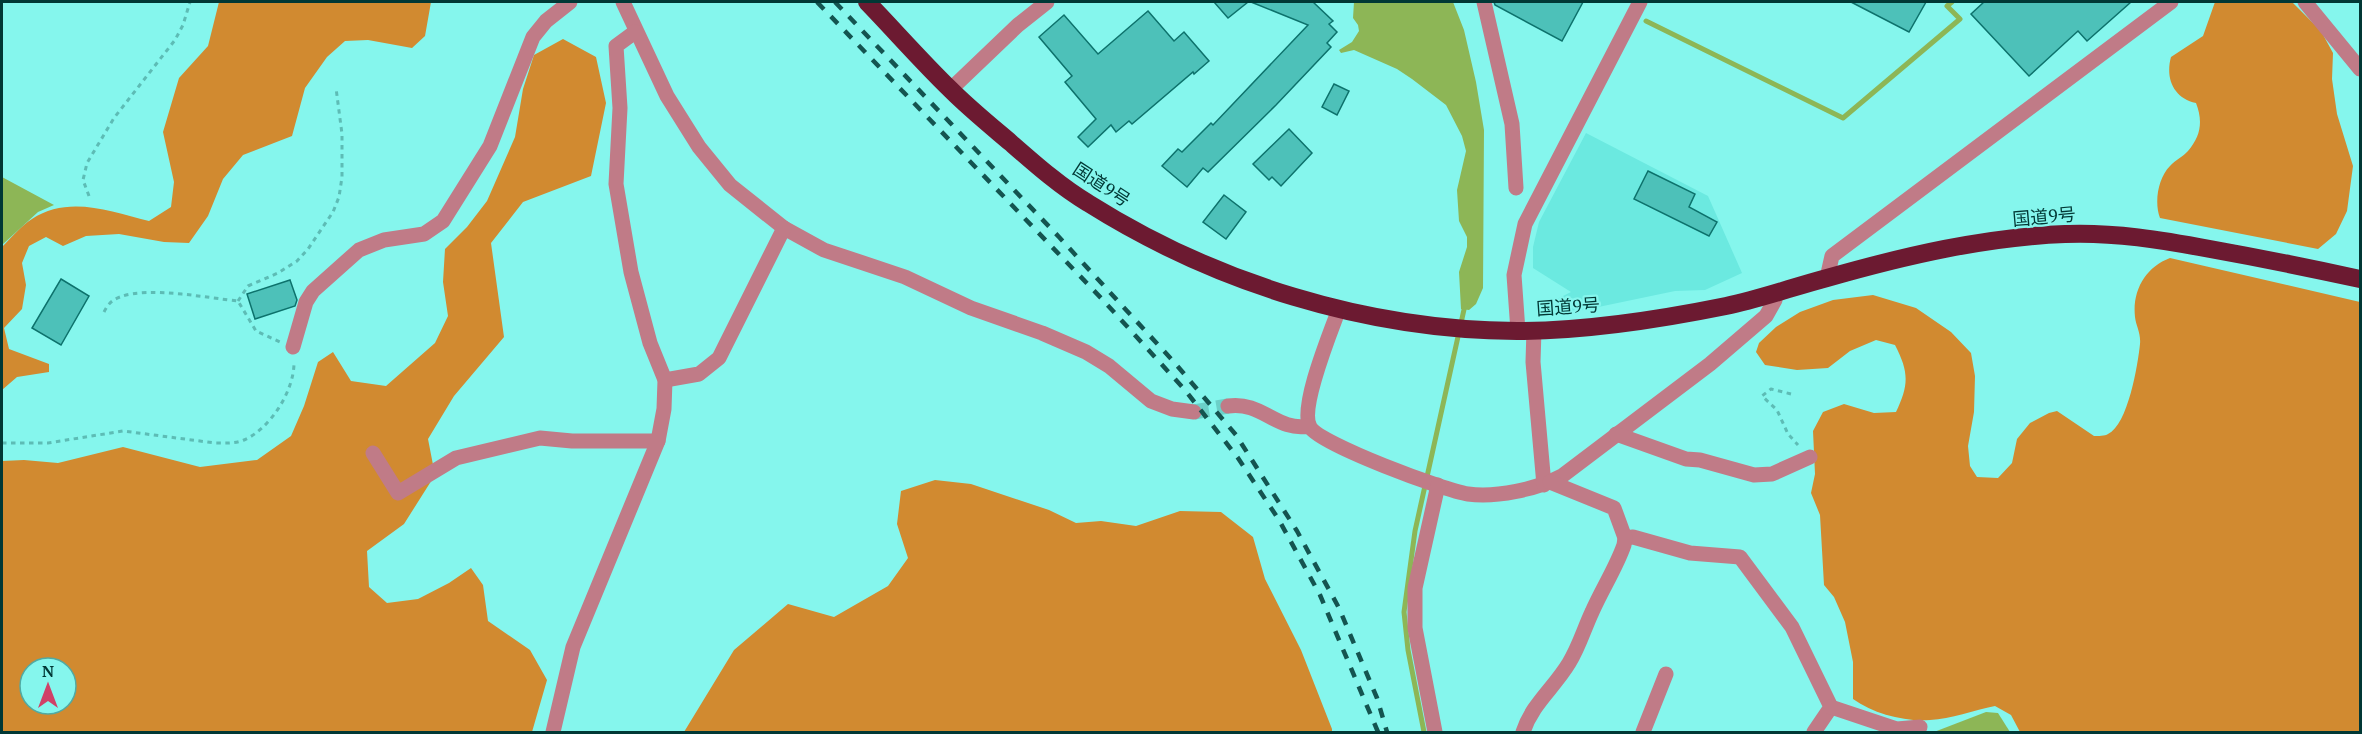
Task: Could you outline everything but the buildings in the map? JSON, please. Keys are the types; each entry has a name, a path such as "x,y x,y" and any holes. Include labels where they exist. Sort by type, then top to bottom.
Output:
{"highway":[{"name":"国道9号","path":"867,2 950,90 1033,162 1086,202 1154,240 1238,279 1339,309 1397,320 1456,328 1526,331 1629,322 1680,315 1775,293 1935,250 2037,235 2092,233 2156,239 2284,262 2361,279"}],"street":[{"path":"293,347 306,302 313,291 360,250 384,240 424,234 443,221 490,146 533,37 546,21 570,2"},
{"path":"623,2 635,32 667,96 699,147 730,185 784,228 824,250 905,277 971,308 1042,333 1086,352 1109,366 1151,401 1172,409 1194,412"},
{"path":"950,90 1018,25 1047,2"},
{"path":"1484,2 1512,124 1516,188"},
{"path":"1547,484 1533,362 1514,275 1525,224 1640,2"},
{"path":"1827,278 1832,256 2171,2"},
{"path":"2305,2 2361,69"},
{"path":"553,732 573,647 658,441 664,409 665,380 650,343 631,272 616,184 620,108 616,46 635,32"},
{"path":"665,380 699,374 719,358 784,228"},
{"path":"1339,309 1311,392 1307,414 1309,426 1316,434 1370,460 1430,482 1469,494 1503,493 1547,484 1562,476 1710,364 1766,316 1775,300 1775,293"},
{"path":"1228,406 1241,405 1254,408 1289,427 1309,426"},
{"path":"1616,434 1686,459 1700,460 1754,475 1772,474 1810,457"},
{"path":"373,453 398,493 456,458 540,438 572,441 658,441"},
{"path":"1430,482 1414,588 1415,628 1435,732"},
{"path":"1523,732 1528,716 1560,676 1576,650 1622,552 1625,538 1614,508 1547,484"},
{"path":"1625,538 1633,537 1690,553 1740,557 1792,627 1831,707 1896,729 1920,727"},
{"path":"1643,732 1666,674"},
{"path":"1814,732 1831,707"}],"path":[{"path":"89,196 83,180 87,163 120,110 175,40 183,25 190,2"},
{"path":"238,301 248,286 278,273 297,261 333,212 339,197 342,177 342,134 336,88"},
{"path":"104,312 109,302 122,296 144,293 238,301"},
{"path":"2,443 48,443 123,431 215,443 229,444 244,440 265,424 289,388 294,369 293,347 256,331 238,301"},
{"path":"1791,394 1772,389 1762,396 1777,410 1788,434 1810,457"}],"shaded area":[{"path":"219,2 431,2 425,36 412,48 368,40 345,41 327,57 305,88 292,136 243,155 223,179 208,216 189,243 164,242 119,234 86,236 63,246 46,237 29,246 22,263 26,285 22,309 4,328 9,349 49,364 49,372 17,377 2,390 2,247 32,219 60,208 89,207 149,221 171,207 174,182 163,132 179,78 208,46"},
{"path":"1354,2 1453,2 1464,30 1484,130 1483,288 1476,304 1469,310 1461,309 1459,272 1467,247 1467,237 1459,221 1457,190 1466,151 1462,136 1446,105 1412,79 1397,69 1354,50 1341,53 1339,50 1352,42 1359,31 1353,18"},
{"path":"2215,2 2292,2 2321,31 2333,53 2332,79 2337,114 2353,166 2347,211 2336,234 2318,249 2160,218 2157,198 2163,177 2172,164 2186,153 2196,140 2200,128 2200,116 2196,103 2182,97 2170,80 2171,57 2203,36"},
{"path":"563,39 596,57 606,103 591,176 523,202 491,243 504,337 454,396 428,439 435,475 404,524 367,551 369,587 387,603 418,599 449,583 471,568 483,585 488,621 530,650 547,680 532,732 2,732 2,461 58,463 123,447 200,467 257,460 291,436 304,406 318,362 333,352 351,381 386,386 435,343 448,316 443,282 445,249 467,227 487,201 515,137 523,89 534,55"},
{"path":"1586,133 1708,196 1742,273 1705,290 1675,291 1584,310 1555,310 1557,299 1571,292 1533,268 1533,247 1539,222"},
{"path":"2,177 54,205 38,212 2,245"},
{"path":"2170,258 2360,302 2360,732 2020,732 2011,715 1995,706 1946,718 1920,720 1880,713 1853,699 1853,662 1845,622 1834,597 1824,585 1820,515 1811,493 1815,474 1813,431 1823,412 1844,404 1874,413 1896,412 1905,386 1903,363 1895,345 1876,340 1850,351 1828,368 1797,370 1765,365 1756,352 1759,343 1776,327 1800,312 1833,300 1873,295 1916,308 1951,332 1971,353 1975,376 1974,412 1968,446 1970,466 1977,477 1998,478 2012,463 2017,439 2030,423 2049,413 2057,411 2094,436 2107,435 2115,428 2131,393 2137,365 2140,340 2135,307 2138,289 2154,267"},
{"path":"935,480 971,484 1049,510 1076,523 1101,521 1136,526 1180,511 1221,512 1253,537 1265,579 1301,650 1332,732 684,732 734,650 788,604 834,617 888,586 908,558 897,524 901,491"},
{"path":"1986,712 1998,713 2010,732 1934,732"}],"waterway":[{"path":"1646,21 1843,118 1960,19 1947,6 1952,2"},
{"path":"1424,732 1408,650 1404,612 1415,531 1465,305"}],"tunnel":[{"path":"1194,412 1228,406"}],"railway":[{"path":"817,2 1102,299 1185,390 1238,458 1279,520 1320,595 1378,732"},
{"path":"835,2 1059,237 1174,362 1236,435 1297,531 1339,608 1377,698 1387,732"}]}
